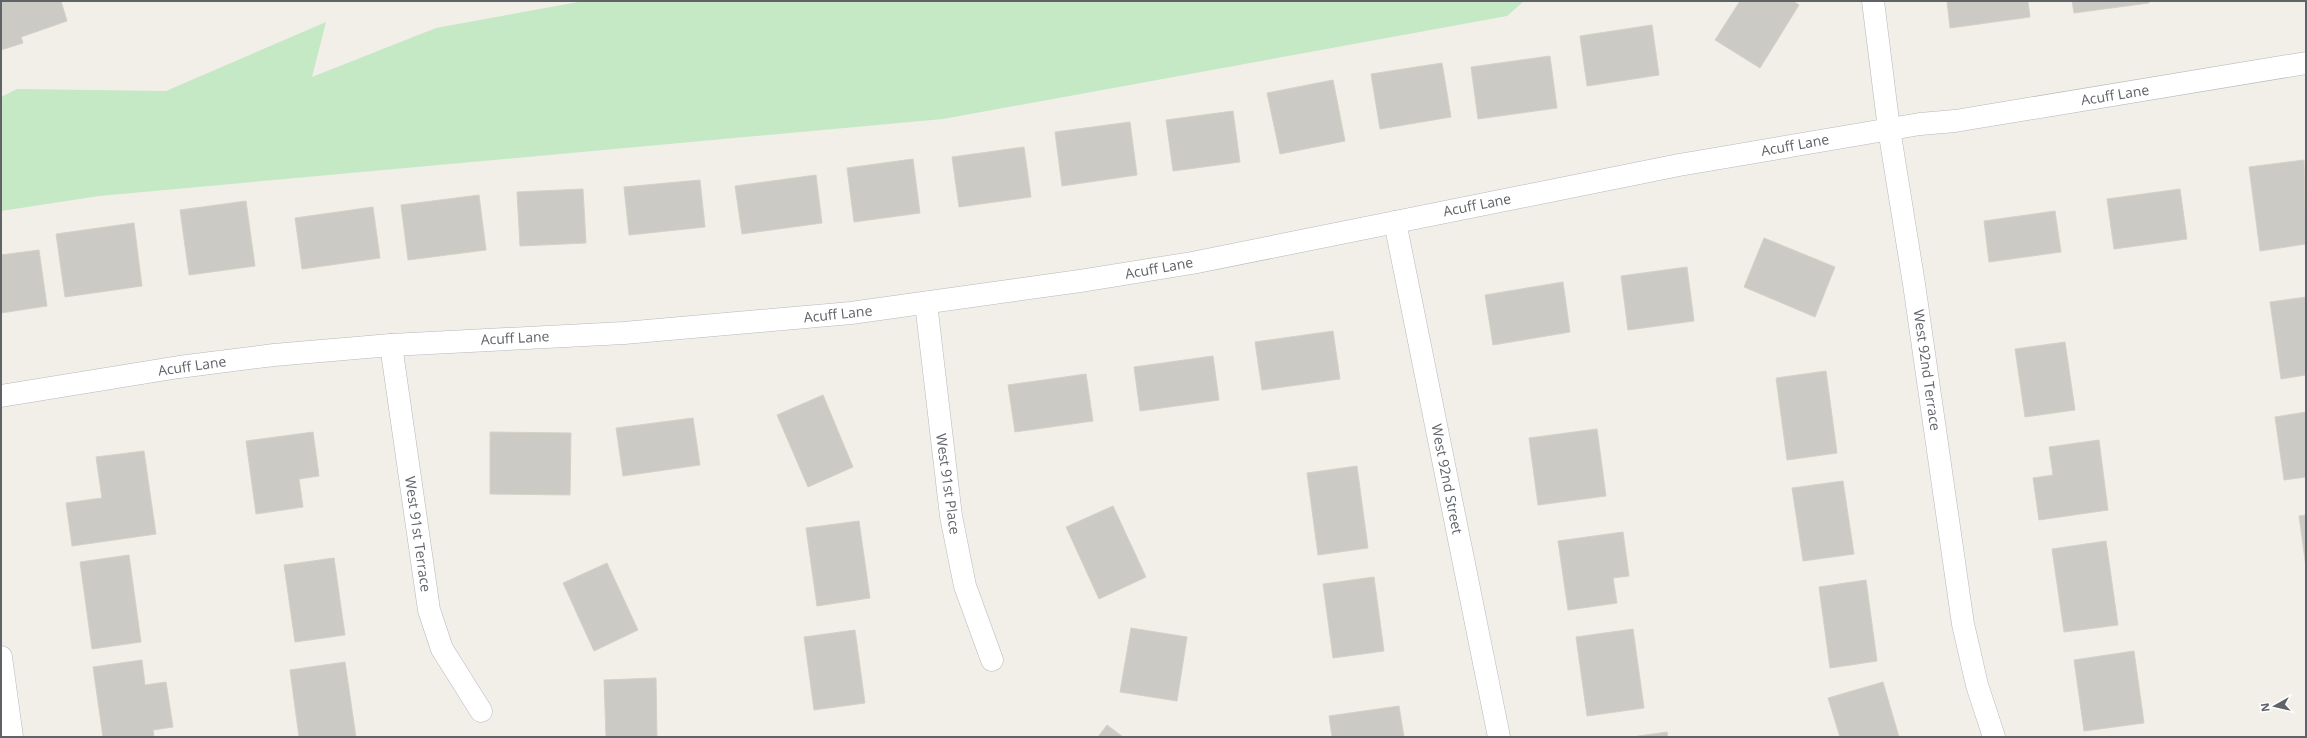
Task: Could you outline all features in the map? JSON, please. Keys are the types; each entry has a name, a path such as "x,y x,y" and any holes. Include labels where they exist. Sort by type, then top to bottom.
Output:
{"street":[{"name":"West 92nd Terrace","path":"1873,1 1889,129 1914,284 1963,624 1977,685 1994,737"},
{"name":"Acuff Lane","path":"1,396 179,367 274,355 391,345 624,333 850,313 926,303 1192,263 1679,165 1889,129 1920,124 1955,121 2306,63"},
{"name":"West 92nd Street","path":"1395,222 1499,737"},
{"name":"West 91st Place","path":"926,303 951,516 965,586 992,660"},
{"name":"West 91st Terrace","path":"391,345 429,610 442,649 481,710"},
{"path":"1,657 12,737"}],"green space":[{"path":"584,1 1524,1 1507,16 943,119 99,196 1,211 1,97 17,89 166,91 326,22 312,77 436,28"}],"building":[{"path":"1,1 61,1 67,21 21,37 23,43 1,50"},
{"path":"1740,1 1793,1 1799,5 1760,68 1715,40"},
{"path":"1947,1 2028,1 2030,17 1950,28"},
{"path":"2072,1 2149,1 2149,3 2074,13"},
{"path":"1652,25 1659,75 1587,86 1580,36"},
{"path":"1550,56 1557,108 1478,119 1471,67"},
{"path":"1442,63 1451,117 1380,129 1371,74"},
{"path":"1333,80 1345,141 1280,154 1267,93"},
{"path":"1233,111 1240,162 1173,171 1166,120"},
{"path":"1130,122 1137,175 1062,186 1055,132"},
{"path":"1024,147 1031,197 959,207 952,157"},
{"path":"913,159 920,213 854,222 847,168"},
{"path":"2304,160 2306,244 2260,251 2249,167"},
{"path":"816,175 822,223 742,234 735,186"},
{"path":"700,180 705,227 629,235 624,187"},
{"path":"583,189 586,243 520,246 517,192"},
{"path":"2180,189 2187,239 2114,249 2107,199"},
{"path":"479,195 486,250 408,260 401,205"},
{"path":"246,201 255,266 189,275 180,210"},
{"path":"373,207 380,258 302,269 295,218"},
{"path":"2055,211 2061,252 1989,262 1984,221"},
{"path":"134,223 142,286 65,297 56,234"},
{"path":"1764,238 1835,267 1815,317 1744,287"},
{"path":"39,250 47,306 1,313 1,255"},
{"path":"1687,267 1694,321 1628,330 1621,276"},
{"path":"1563,282 1570,332 1493,345 1485,295"},
{"path":"2306,297 2306,375 2281,379 2270,302"},
{"path":"1333,331 1340,379 1262,390 1255,342"},
{"path":"2065,342 2075,410 2025,417 2015,349"},
{"path":"1213,356 1219,400 1140,411 1134,367"},
{"path":"1826,371 1837,453 1787,460 1776,378"},
{"path":"1086,374 1093,421 1015,432 1008,385"},
{"path":"823,395 853,467 808,487 777,415"},
{"path":"2306,412 2306,477 2284,480 2275,417"},
{"path":"693,418 700,465 623,476 616,428"},
{"path":"1597,429 1606,496 1538,505 1529,438"},
{"path":"313,432 319,476 299,479 303,507 256,514 246,441"},
{"path":"490,432 571,433 570,495 490,494"},
{"path":"2099,440 2108,510 2039,520 2033,478 2053,475 2049,447"},
{"path":"144,451 156,534 72,546 66,503 102,498 96,457"},
{"path":"1357,466 1368,548 1318,555 1307,473"},
{"path":"1843,481 1854,554 1803,561 1792,488"},
{"path":"1113,506 1146,577 1099,599 1066,527"},
{"path":"2306,515 2306,567 2299,516"},
{"path":"859,521 870,598 817,606 806,528"},
{"path":"1623,532 1629,576 1613,578 1617,603 1568,610 1558,541"},
{"path":"2106,541 2118,625 2064,632 2052,549"},
{"path":"129,555 141,642 92,649 80,562"},
{"path":"334,558 345,635 295,642 284,565"},
{"path":"607,563 638,630 594,651 563,583"},
{"path":"1374,577 1384,651 1333,658 1323,584"},
{"path":"1866,580 1877,661 1830,668 1819,587"},
{"path":"1131,628 1187,637 1177,701 1120,692"},
{"path":"1633,629 1644,708 1587,716 1576,637"},
{"path":"855,630 865,703 814,710 804,637"},
{"path":"2134,651 2144,723 2084,731 2074,660"},
{"path":"142,660 145,685 166,682 173,727 153,730 154,737 103,737 93,667"},
{"path":"345,662 356,737 299,737 290,670"},
{"path":"656,678 657,737 606,737 604,680"},
{"path":"1883,682 1899,737 1840,737 1828,698"},
{"path":"1399,706 1404,737 1332,737 1329,716"},
{"path":"1107,725 1123,737 1098,737"},
{"path":"1667,732 1668,737 1632,737"}]}
